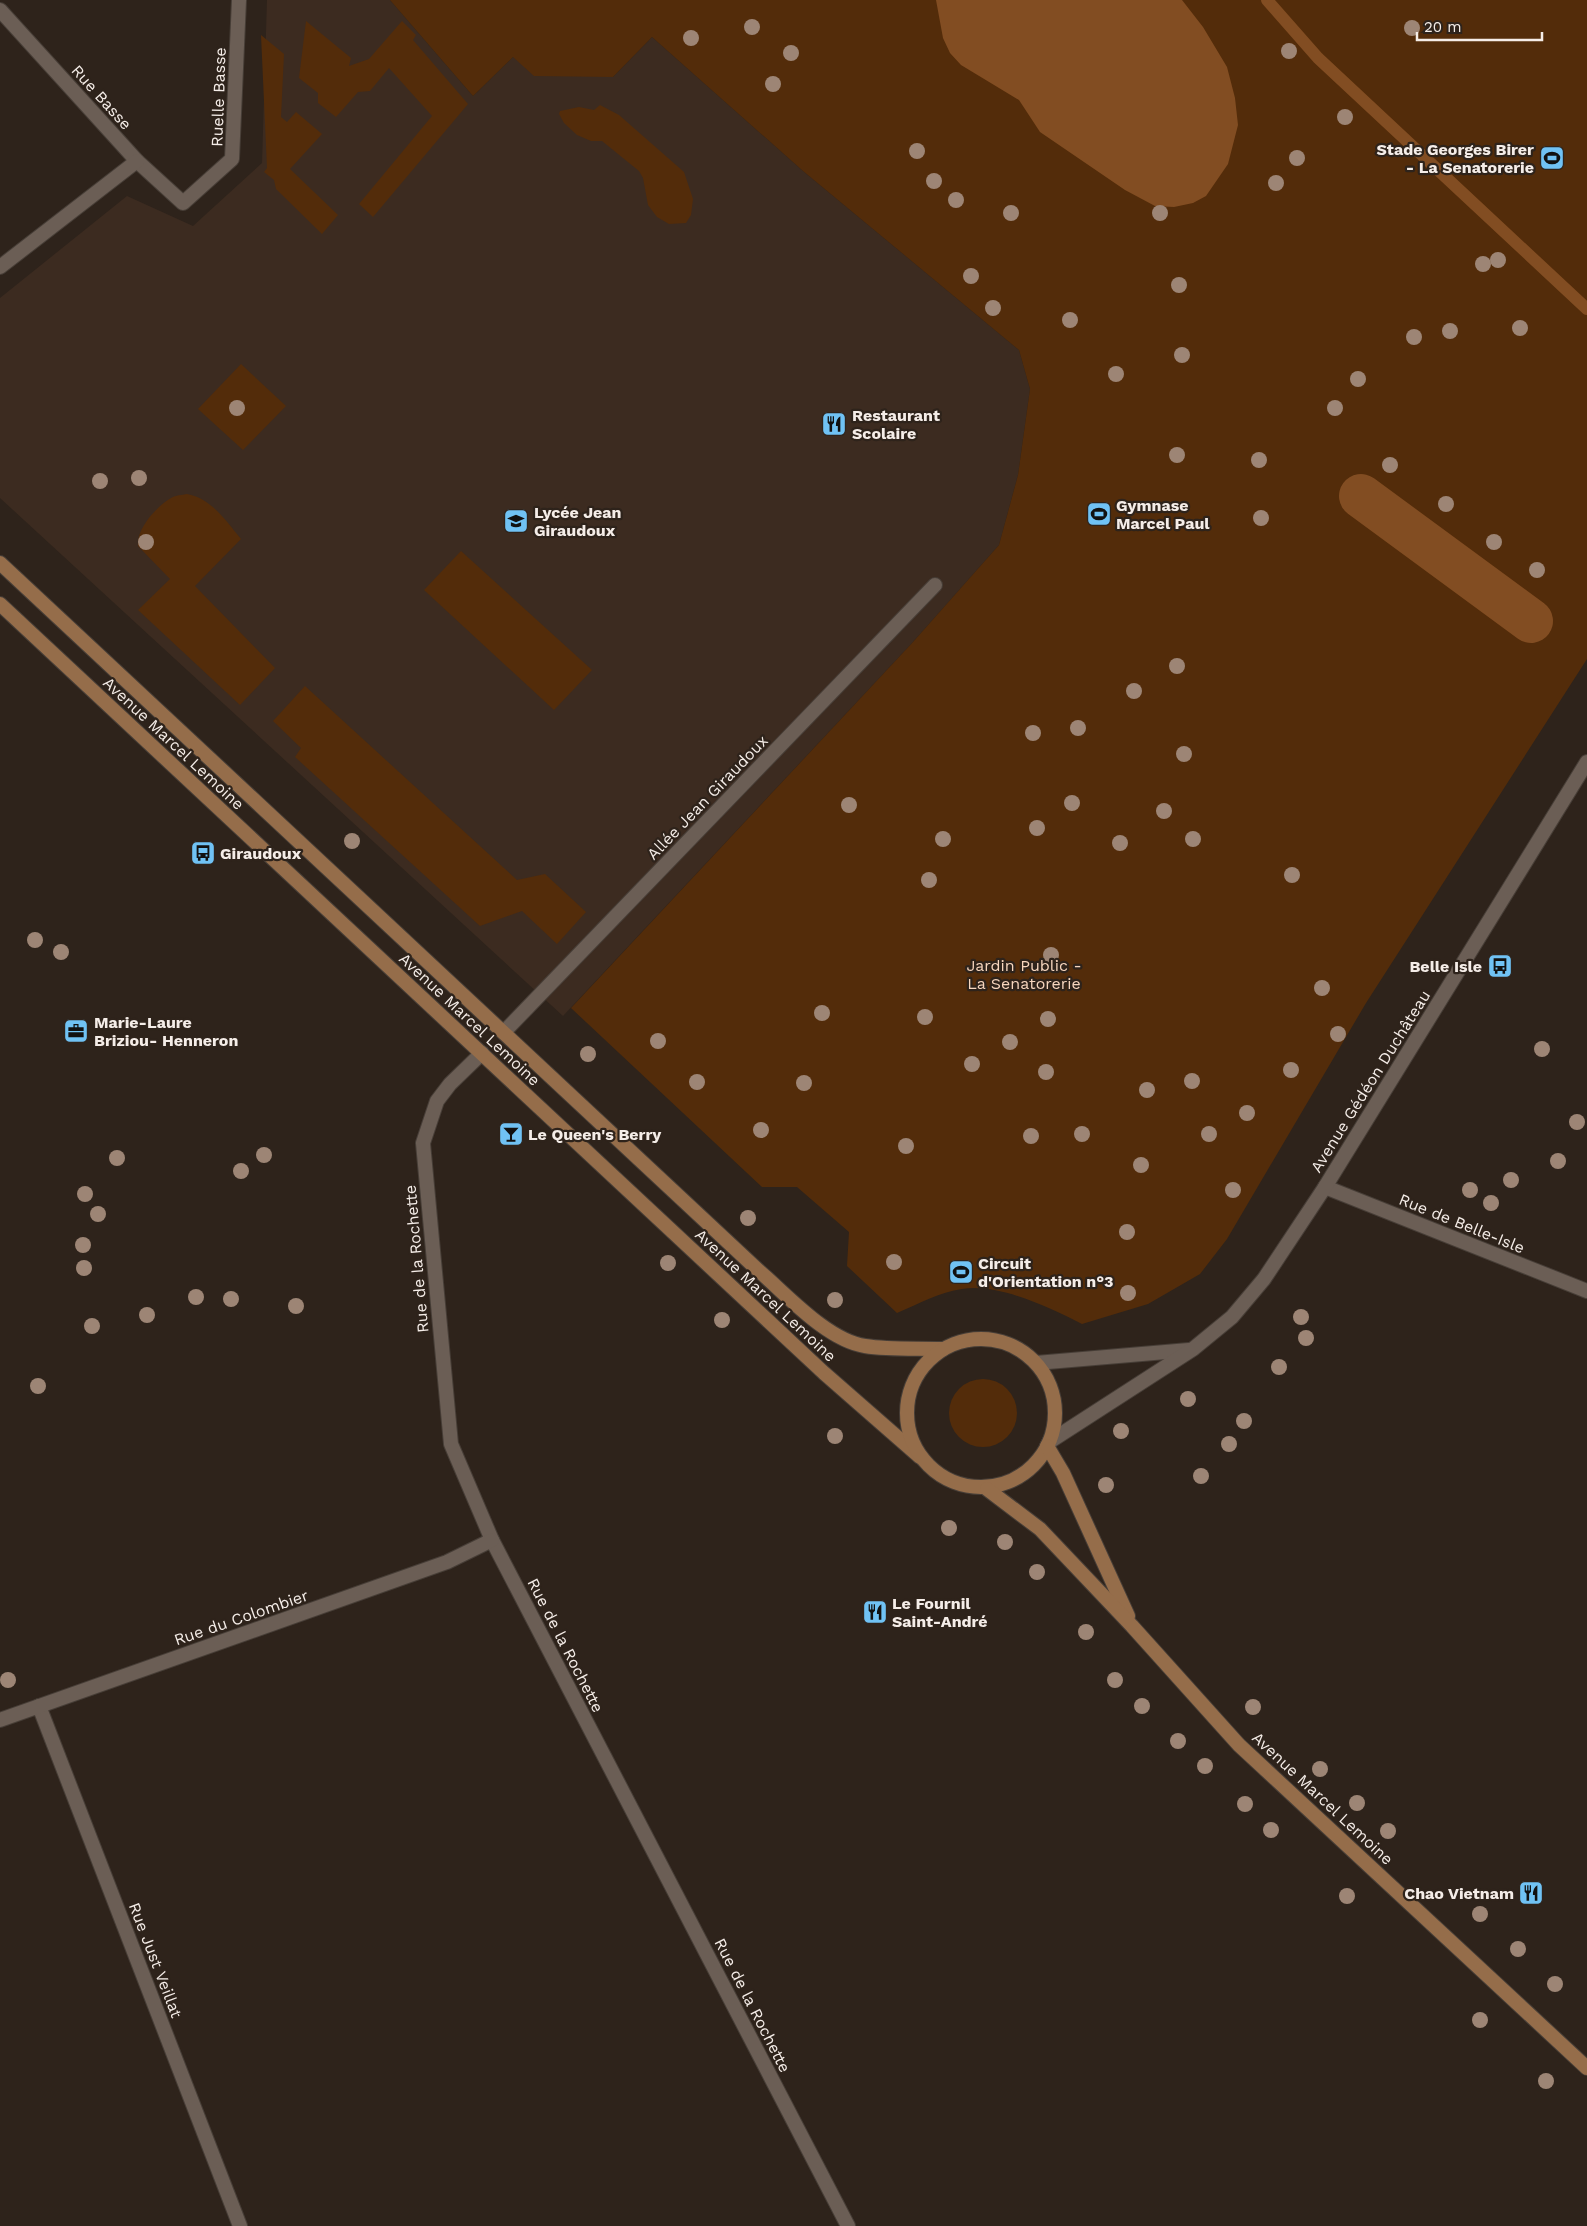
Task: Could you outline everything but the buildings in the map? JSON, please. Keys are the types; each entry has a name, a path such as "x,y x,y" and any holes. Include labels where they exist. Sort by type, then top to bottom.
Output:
{"main road":[{"name":"Avenue Marcel Lemoine","path":"0,563 759,1270 821,1325 848,1340 864,1346 943,1349"},
{"name":"Avenue Marcel Lemoine","path":"0,604 824,1373 920,1457"},
{"path":"989,1340 1003,1342 1036,1363 1048,1382 1054,1402 1055,1422 1048,1444 1040,1458 1027,1472 1010,1481 987,1489 953,1483 935,1472 920,1457 909,1434 906,1410 911,1386 924,1365 943,1349 962,1341 989,1340"},
{"name":"Avenue Marcel Lemoine","path":"1048,1444 1132,1626"},
{"name":"Avenue Marcel Lemoine","path":"987,1489 1040,1529 1132,1626 1240,1745 1587,2068"}],"street":[{"name":"Ruelle Basse","path":"183,203 232,159 239,0"},
{"name":"Rue Basse","path":"0,10 137,161 183,203"},
{"path":"0,267 137,161"},
{"name":"Allée Jean Giraudoux","path":"504,1032 935,585"},
{"name":"Avenue Gédéon Duchâteau","path":"1048,1444 1193,1350 1232,1316 1264,1279 1325,1187 1587,762"},
{"name":"Rue de la Rochette","path":"482,1053 450,1084 436,1101 423,1143 451,1444 492,1540 848,2226"},
{"name":"Rue de Belle-Isle","path":"1325,1187 1587,1291"},
{"path":"1036,1363 1193,1350"},
{"name":"Rue du Colombier","path":"0,1720 447,1562 492,1540"},
{"name":"Rue Just Veillat","path":"40,1706 240,2226"}],"shaded area":[{"name":"Lycée Jean Giraudoux","path":"267,0 390,0 473,96 513,57 613,77 652,37 803,171 1019,350 1030,389 1018,475 999,545 913,642 563,1016 0,498 0,298 127,196 193,226 262,163"},
{"path":"936,0 1182,0 1203,27 1227,67 1235,98 1238,125 1228,164 1206,196 1193,203 1174,207 1155,206 1125,190 1040,132 1019,100 961,65 950,53 943,38"}],"green space":[{"name":"Jardin Public - La Senatorerie","path":"390,0 1587,0 1587,659 1366,1003 1227,1239 1200,1274 1148,1304 1082,1324 1024,1298 1008,1293 977,1288 946,1293 897,1313 847,1266 849,1232 797,1187 762,1187 571,1008 913,642 999,545 1018,475 1030,389 1019,350 803,171 652,37 613,77 534,76 513,57 473,96"},
{"path":"306,21 351,58 349,66 369,59 402,21 416,35 413,40 468,104 373,217 359,204 432,116 389,68 370,91 358,92 336,117 318,103 318,93 299,78"},
{"path":"261,35 284,54 281,117 287,122 296,112 322,134 290,169 338,215 322,234 276,189 274,180 264,172 267,168"},
{"path":"600,105 619,115 684,172 693,199 691,215 686,223 669,224 657,217 648,205 643,178 639,171 602,141 591,141 577,135 564,123 559,114 560,111 579,107 594,110"},
{"path":"241,364 286,406 243,450 198,409"},
{"path":"187,494 196,496 211,505 241,539 195,586 275,668 240,705 138,610 170,579 138,546 140,532 148,519 165,502 175,496"},
{"path":"461,551 592,670 554,710 424,590"},
{"path":"305,686 517,880 545,874 586,912 557,944 522,911 480,926 295,757 301,748 273,721"},
{"path":"983,1379 996,1382 1007,1389 1014,1400 1017,1413 1014,1426 1007,1437 996,1444 983,1447 970,1444 959,1437 952,1426 949,1413 952,1400 959,1389 970,1382"}],"waterway":[{"path":"1267,0 1318,58 1587,309"},
{"path":"1361,496 1531,621"}],"place":[{"name":"Stade Georges Birer - La Senatorerie","path":"1552,158"},
{"name":"Restaurant Scolaire","path":"834,424"},
{"name":"Gymnase Marcel Paul","path":"1099,514"},
{"name":"Lycée Jean Giraudoux","path":"516,521"},
{"name":"Giraudoux","path":"203,853"},
{"name":"Belle Isle","path":"1500,966"},
{"name":"Marie-Laure Briziou- Henneron","path":"76,1031"},
{"name":"Le Queen's Berry","path":"511,1134"},
{"name":"Circuit d'Orientation n°3","path":"961,1272"},
{"name":"Le Fournil Saint-André","path":"875,1612"},
{"name":"Chao Vietnam","path":"1531,1893"}]}
